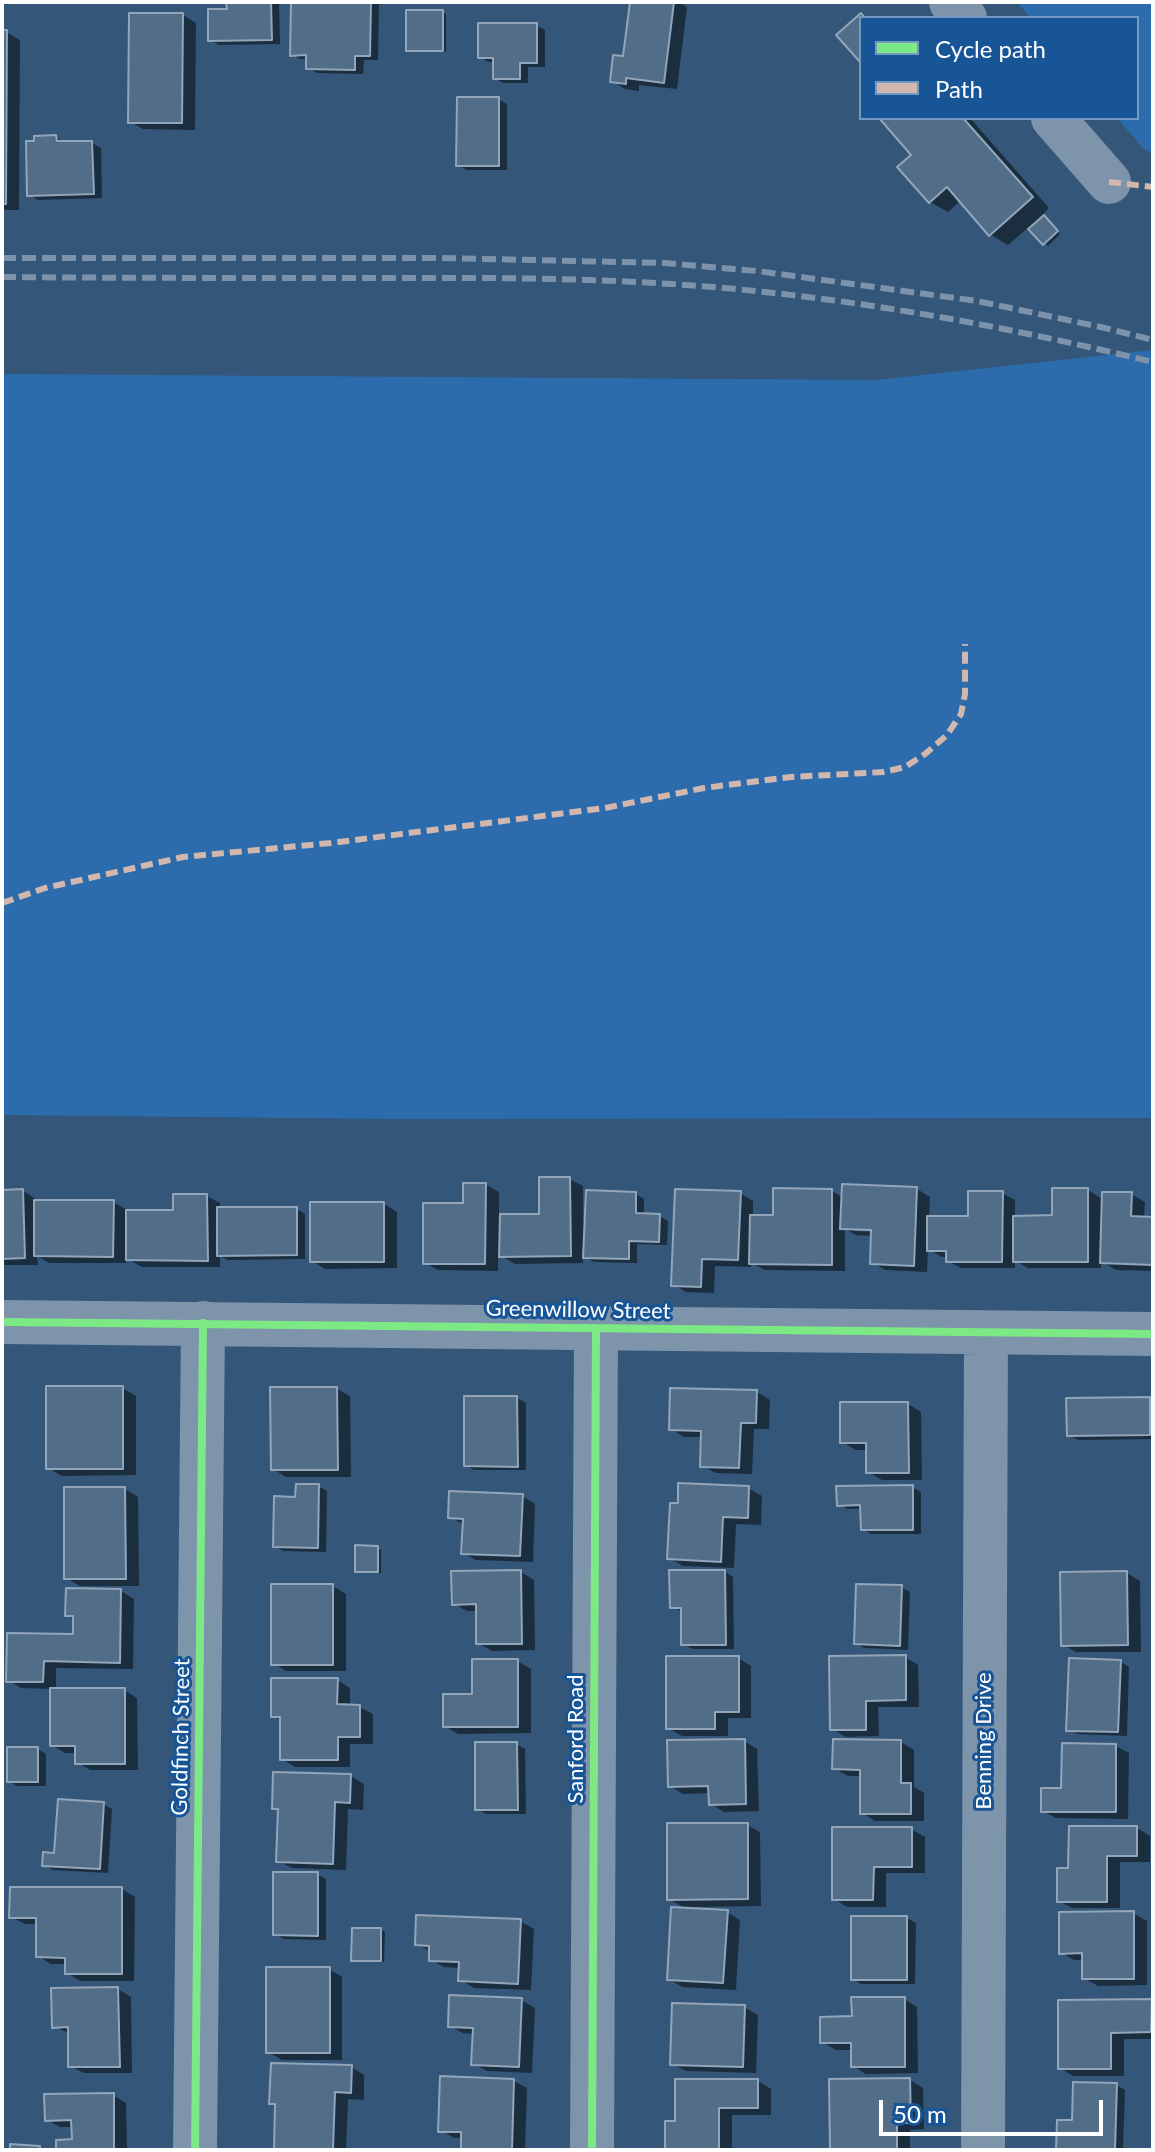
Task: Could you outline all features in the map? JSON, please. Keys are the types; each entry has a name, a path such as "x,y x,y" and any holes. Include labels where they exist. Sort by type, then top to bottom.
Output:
{"street":[{"path":"1055,120 1109,182"},
{"name":"Greenwillow Street","path":"2,1322 1153,1334"},
{"name":"Goldfinch Street","path":"195,2150 203,1323"},
{"name":"Sanford Road","path":"592,2150 596,1328"},
{"name":"Benning Drive","path":"983,2150 986,1333"}],"shaded area":[{"path":"1017,2 1153,2 1153,153 1144,149 1119,120 1139,120 1139,16 1029,16"},
{"path":"1153,350 1153,1118 396,1119 2,1115 2,374 876,380"}],"building":[{"path":"226,2 271,2 272,40 208,41 208,9 227,9"},
{"path":"291,2 371,2 370,56 355,56 355,70 306,69 306,55 290,56"},
{"path":"630,2 674,2 664,83 626,78 626,84 610,82 613,55 623,56"},
{"path":"406,10 443,10 443,51 406,51"},
{"path":"129,13 183,13 182,123 128,123"},
{"path":"861,13 863,16 859,16 859,61 836,35"},
{"path":"478,23 537,23 537,63 520,63 520,79 493,79 493,58 478,58"},
{"path":"2,30 7,30 6,204 2,204"},
{"path":"457,97 499,97 499,166 456,166"},
{"path":"881,120 965,120 1033,197 989,236 947,187 929,203 897,167 911,155"},
{"path":"56,135 57,141 92,141 94,194 27,196 26,141 34,141 34,136"},
{"path":"1044,215 1058,231 1043,245 1028,229"},
{"path":"539,1177 570,1177 571,1256 499,1257 500,1214 539,1214"},
{"path":"463,1183 486,1183 485,1264 423,1264 423,1203 463,1203"},
{"path":"842,1184 917,1187 914,1266 870,1264 871,1230 840,1229"},
{"path":"773,1188 832,1189 832,1265 749,1264 750,1215 773,1215"},
{"path":"1052,1188 1088,1188 1088,1262 1013,1262 1013,1216 1052,1215"},
{"path":"23,1189 25,1258 2,1259 2,1190"},
{"path":"675,1189 741,1191 738,1260 702,1259 701,1287 671,1286"},
{"path":"586,1190 636,1192 636,1213 660,1214 659,1242 629,1241 629,1259 583,1258"},
{"path":"968,1191 1003,1191 1002,1262 946,1262 946,1251 927,1251 927,1216 968,1216"},
{"path":"1102,1192 1132,1192 1131,1216 1153,1217 1153,1265 1100,1263"},
{"path":"173,1194 207,1194 208,1261 126,1260 126,1210 173,1210"},
{"path":"34,1200 114,1200 113,1257 34,1256"},
{"path":"310,1202 384,1202 384,1262 310,1262"},
{"path":"217,1207 297,1207 297,1255 217,1256"},
{"path":"46,1386 123,1386 123,1469 46,1469"},
{"path":"270,1387 337,1387 338,1470 271,1470"},
{"path":"670,1388 757,1390 756,1423 741,1423 739,1468 700,1467 701,1431 669,1430"},
{"path":"464,1396 517,1396 518,1467 464,1466"},
{"path":"1150,1397 1150,1435 1067,1436 1066,1398"},
{"path":"840,1402 908,1402 909,1473 866,1473 866,1443 840,1443"},
{"path":"678,1483 749,1486 748,1518 723,1517 721,1562 667,1559 670,1503 678,1503"},
{"path":"296,1484 319,1484 318,1548 273,1547 274,1496 295,1497"},
{"path":"913,1485 913,1530 861,1530 860,1505 837,1506 836,1486"},
{"path":"64,1487 125,1487 126,1579 64,1579"},
{"path":"449,1491 523,1494 520,1556 461,1554 463,1519 448,1518"},
{"path":"355,1545 378,1546 378,1572 355,1572"},
{"path":"521,1570 522,1644 476,1644 476,1604 452,1605 451,1571"},
{"path":"669,1570 725,1570 726,1645 681,1645 681,1608 670,1608"},
{"path":"1127,1571 1128,1645 1061,1646 1060,1572"},
{"path":"271,1584 333,1584 333,1665 271,1665"},
{"path":"856,1584 902,1585 900,1646 854,1644"},
{"path":"66,1588 121,1589 120,1663 44,1661 43,1682 6,1682 7,1633 73,1634 73,1616 65,1616"},
{"path":"906,1655 906,1700 866,1701 866,1730 830,1730 829,1656"},
{"path":"666,1656 739,1656 739,1712 715,1712 715,1729 666,1729"},
{"path":"1069,1658 1121,1660 1118,1732 1066,1731"},
{"path":"472,1659 518,1659 518,1727 443,1727 443,1694 472,1694"},
{"path":"271,1678 338,1678 337,1704 360,1705 360,1737 338,1737 338,1760 280,1760 280,1717 271,1717"},
{"path":"50,1688 125,1688 125,1764 75,1764 75,1746 50,1746"},
{"path":"745,1739 746,1804 709,1805 708,1786 668,1787 667,1740"},
{"path":"833,1739 901,1740 901,1783 911,1783 911,1814 860,1814 860,1770 832,1769"},
{"path":"475,1742 517,1742 518,1810 475,1810"},
{"path":"1062,1743 1116,1744 1116,1812 1041,1812 1041,1788 1061,1788"},
{"path":"7,1747 38,1747 38,1782 7,1782"},
{"path":"273,1772 351,1774 350,1803 335,1802 333,1864 276,1862 278,1809 272,1809"},
{"path":"58,1799 104,1802 100,1869 42,1866 43,1852 54,1853"},
{"path":"667,1823 748,1823 748,1899 667,1900"},
{"path":"1069,1826 1137,1826 1137,1856 1107,1856 1107,1902 1057,1902 1057,1868 1068,1868"},
{"path":"832,1827 912,1827 912,1867 874,1867 873,1900 832,1900"},
{"path":"273,1872 318,1872 318,1936 273,1935"},
{"path":"10,1887 122,1887 122,1974 65,1974 65,1958 36,1957 36,1918 9,1918"},
{"path":"671,1907 728,1910 723,1983 667,1980"},
{"path":"1134,1911 1134,1979 1082,1979 1082,1953 1059,1954 1059,1912"},
{"path":"416,1915 521,1919 518,1984 458,1981 459,1962 429,1961 429,1946 415,1945"},
{"path":"851,1916 907,1916 907,1980 851,1980"},
{"path":"352,1928 381,1928 381,1961 351,1961"},
{"path":"266,1967 330,1967 330,2053 266,2053"},
{"path":"118,1987 120,2067 68,2067 68,2027 52,2028 51,1988"},
{"path":"449,1995 522,1998 519,2067 471,2065 473,2028 448,2027"},
{"path":"851,1997 905,1997 905,2067 851,2067 851,2043 820,2043 820,2017 852,2016"},
{"path":"1152,1999 1151,2032 1111,2033 1111,2069 1058,2069 1058,2000"},
{"path":"672,2003 745,2005 743,2067 670,2065"},
{"path":"271,2063 352,2065 351,2093 335,2092 333,2150 274,2150 275,2104 269,2104"},
{"path":"440,2076 514,2079 512,2150 461,2150 461,2132 438,2132"},
{"path":"910,2078 911,2123 897,2123 897,2150 830,2150 829,2079"},
{"path":"675,2079 758,2079 758,2108 719,2108 719,2150 665,2150 665,2121 675,2121"},
{"path":"1073,2082 1117,2083 1115,2150 1056,2150 1057,2120 1072,2120"},
{"path":"114,2093 114,2150 56,2150 56,2140 72,2139 71,2120 45,2121 44,2094"},
{"path":"10,2144 40,2146 40,2150 10,2150"}],"railway":[{"path":"2,258 442,258 665,263 757,271 977,301 1153,340"},
{"path":"2,277 531,279 701,286 896,310 1025,333 1153,362"}],"marked path":[{"path":"1109,182 1153,187"},
{"path":"2,903 45,888 183,857 331,843 605,808 704,788 791,777 884,772 905,767 947,735 961,714 965,694 965,644"}],"cycle path":[{"path":"2,1322 1153,1334"},
{"path":"195,2150 203,1323"},
{"path":"592,2150 596,1328"}]}
